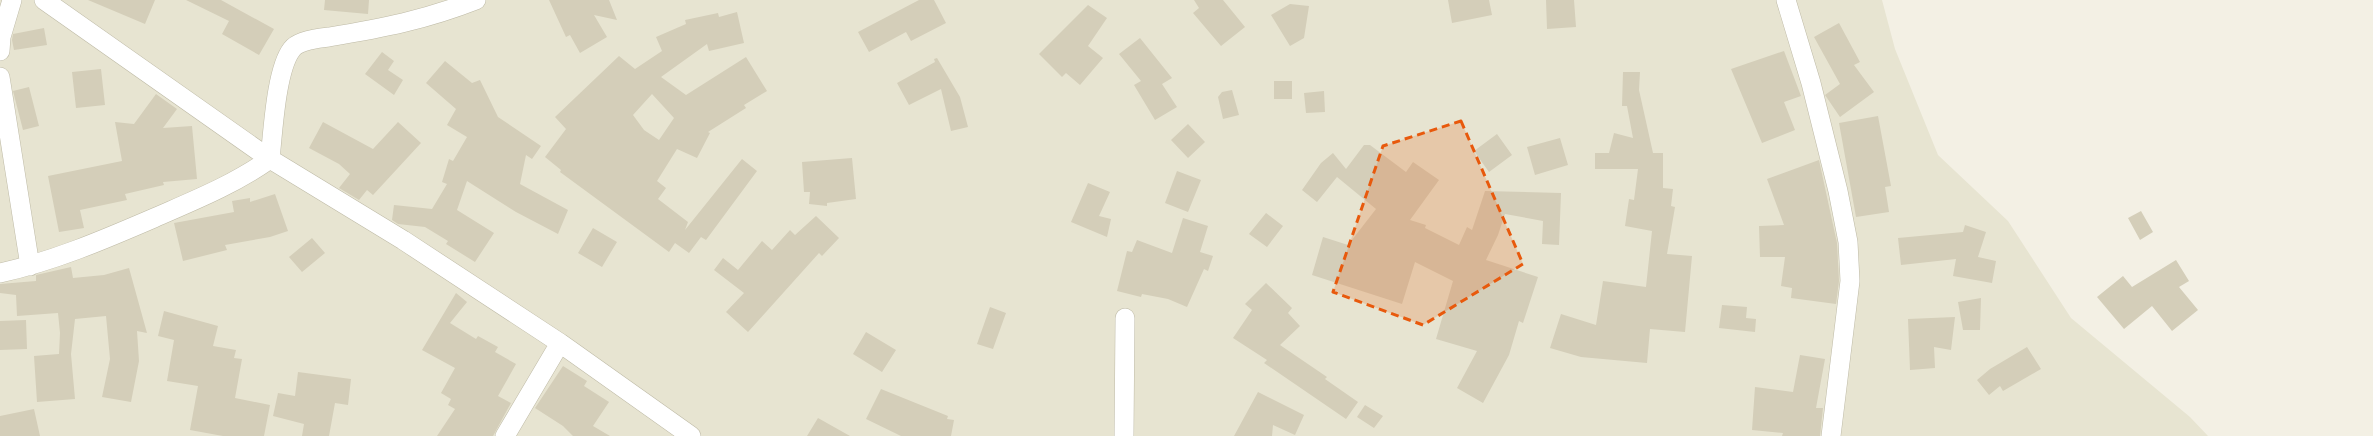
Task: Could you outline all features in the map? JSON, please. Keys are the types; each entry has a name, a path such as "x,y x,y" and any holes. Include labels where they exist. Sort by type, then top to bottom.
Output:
{"street":[{"path":"0,51 1,37 12,0"},
{"path":"44,0 270,159 403,240 560,343 690,436"},
{"path":"0,273 67,255 240,179 270,159 283,64 292,48 314,39 396,26 437,15 476,0"},
{"path":"1786,0 1810,83 1838,191 1848,242 1850,281 1831,436"},
{"path":"0,77 2,103 30,266"},
{"path":"1124,436 1125,318"},
{"path":"505,436 560,343"}],"highlighted area":[{"path":"1461,121 1523,264 1423,325 1333,292 1383,146"}],"shaded area":[{"path":"0,0 1882,0 1895,49 1938,155 2008,221 2071,318 2190,417 2208,436 0,436"}],"building":[{"path":"88,0 155,0 145,24"},
{"path":"186,0 221,0 274,29 259,55 222,34 229,21"},
{"path":"325,0 369,0 368,14 324,10"},
{"path":"549,0 609,0 617,20 594,15 607,37 580,53 570,35 566,37"},
{"path":"919,0 934,0 946,23 911,41 906,32 869,52 858,32"},
{"path":"1194,0 1223,0 1245,27 1221,46 1193,13 1199,8"},
{"path":"1448,0 1489,0 1492,15 1452,23"},
{"path":"1546,0 1574,0 1576,27 1547,29"},
{"path":"1290,4 1309,6 1304,38 1290,46 1271,15"},
{"path":"1088,5 1107,18 1088,46 1103,58 1080,85 1066,73 1062,77 1039,54"},
{"path":"737,12 744,43 709,51 707,44 661,77 686,95 746,57 767,91 744,105 746,108 708,132 710,133 697,158 677,149 657,181 666,188 658,199 688,222 685,230 742,159 757,171 706,240 701,237 689,253 675,243 669,252 560,172 561,170 545,157 566,129 555,117 619,56 635,69 662,51 656,37 686,24 685,20 718,13 719,17","holes":["652,94 674,118 659,140 644,130 633,115"]},
{"path":"1839,23 1860,62 1854,65 1874,92 1840,117 1825,95 1840,84 1814,37"},
{"path":"44,28 47,45 14,50 12,40 13,34"},
{"path":"1140,38 1172,78 1162,84 1177,107 1155,120 1134,85 1141,81 1119,54"},
{"path":"1784,51 1801,96 1784,102 1795,130 1762,143 1731,69"},
{"path":"382,52 394,61 388,70 403,80 394,95 365,74"},
{"path":"937,58 960,97 968,127 951,131 941,89 909,105 897,83 935,62 934,59"},
{"path":"445,61 472,83 480,80 498,117 541,146 532,159 526,155 520,184 568,210 558,234 516,212 467,181 457,210 494,233 475,262 446,244 448,241 425,227 398,224 392,220 394,205 432,209 447,184 442,182 449,159 453,161 467,137 447,125 456,109 426,83"},
{"path":"101,69 105,105 76,108 72,72"},
{"path":"1623,72 1640,72 1639,90 1653,153 1663,153 1663,188 1673,189 1671,206 1675,207 1667,254 1692,256 1685,332 1650,329 1647,363 1581,357 1550,348 1561,314 1596,325 1603,281 1646,287 1652,231 1625,226 1629,199 1634,200 1638,169 1595,169 1595,153 1609,153 1614,133 1633,138 1627,106 1622,106"},
{"path":"1274,81 1292,81 1292,99 1274,99"},
{"path":"29,87 39,126 23,130 13,91"},
{"path":"1232,90 1239,115 1223,119 1218,97 1222,92"},
{"path":"1324,91 1325,112 1306,113 1304,93"},
{"path":"156,94 177,109 163,128 192,126 197,179 163,182 164,185 125,194 127,200 80,210 84,228 59,232 48,176 122,161 115,122 134,124"},
{"path":"1878,116 1891,186 1885,187 1889,212 1856,217 1839,123"},
{"path":"323,122 373,149 398,122 421,143 373,195 367,190 359,200 339,188 350,174 339,164 309,148"},
{"path":"1188,124 1205,142 1188,158 1171,140"},
{"path":"1497,134 1512,155 1489,172 1474,151"},
{"path":"1560,138 1568,165 1535,175 1527,147"},
{"path":"1364,145 1370,145 1406,172 1413,162 1439,180 1410,220 1426,225 1425,228 1459,245 1467,227 1472,230 1485,191 1561,193 1559,245 1542,244 1543,221 1505,214 1498,235 1486,260 1538,277 1523,323 1519,321 1509,355 1483,403 1457,388 1477,351 1436,339 1453,281 1415,262 1402,304 1312,275 1323,237 1348,245 1376,209 1337,177 1317,202 1302,190 1321,163 1333,153 1346,169"},
{"path":"852,158 856,199 827,203 827,206 809,204 810,192 804,192 802,162"},
{"path":"1819,160 1837,243 1839,281 1836,304 1791,298 1792,288 1781,286 1785,257 1760,257 1759,226 1784,225 1767,179"},
{"path":"1177,171 1201,180 1188,212 1165,203"},
{"path":"1088,183 1110,192 1099,216 1111,219 1107,237 1071,222"},
{"path":"275,194 288,231 270,237 225,245 227,250 183,261 174,223 234,212 232,201 250,198 250,202"},
{"path":"2141,211 2153,232 2140,240 2128,218"},
{"path":"1266,213 1283,226 1267,247 1249,234"},
{"path":"816,216 839,238 822,256 819,253 748,332 726,312 744,293 714,270 723,258 738,270 762,241 772,250 790,230 795,235"},
{"path":"1183,218 1208,226 1200,252 1213,256 1208,271 1204,269 1187,307 1168,299 1142,294 1141,297 1117,291 1127,251 1132,252 1137,240 1172,253"},
{"path":"1965,225 1986,232 1978,257 1996,261 1992,283 1953,276 1956,259 1901,265 1898,238 1963,232"},
{"path":"593,228 617,242 602,267 578,253"},
{"path":"312,238 325,253 302,272 289,257"},
{"path":"2176,260 2189,281 2179,287 2198,310 2172,331 2152,306 2124,329 2097,297 2123,276 2132,287"},
{"path":"71,267 73,278 104,275 129,268 147,333 137,331 139,361 131,402 102,397 110,359 106,316 75,319 71,354 75,399 37,402 34,356 59,354 60,333 58,313 17,316 16,295 0,293 0,284 36,281 36,275"},
{"path":"1266,283 1292,308 1288,313 1300,326 1280,345 1327,377 1325,379 1358,402 1346,419 1264,363 1267,360 1233,338 1252,310 1245,304"},
{"path":"456,293 467,302 450,323 476,339 478,336 498,347 495,352 516,364 498,396 511,403 493,436 437,436 455,409 448,405 451,399 441,393 455,368 422,350"},
{"path":"1981,298 1980,330 1963,330 1958,302"},
{"path":"1722,305 1747,307 1746,318 1756,319 1755,332 1719,328"},
{"path":"990,307 1006,313 993,349 977,344"},
{"path":"164,311 218,326 213,346 236,350 234,358 242,359 235,398 270,405 264,436 223,436 190,430 198,386 167,381 174,340 158,336"},
{"path":"1955,317 1951,350 1934,347 1935,368 1910,370 1908,319"},
{"path":"26,320 27,349 0,350 0,321"},
{"path":"866,332 896,350 882,372 853,354"},
{"path":"2027,347 2041,369 2003,391 2000,386 1989,395 1977,380 1990,369"},
{"path":"1800,355 1825,359 1816,408 1823,408 1820,436 1782,436 1783,433 1752,430 1755,387 1793,392"},
{"path":"563,366 587,381 584,386 609,402 593,426 610,436 573,436 563,426 535,408"},
{"path":"298,372 351,379 348,405 335,403 329,436 302,436 304,424 273,416 278,393 295,396"},
{"path":"881,389 948,416 947,419 954,420 951,436 901,436 866,419"},
{"path":"1258,392 1304,415 1295,435 1273,425 1272,436 1234,436"},
{"path":"1365,405 1383,416 1374,428 1357,417"},
{"path":"34,409 40,436 0,436 0,416"},
{"path":"818,418 850,436 807,436"}]}
